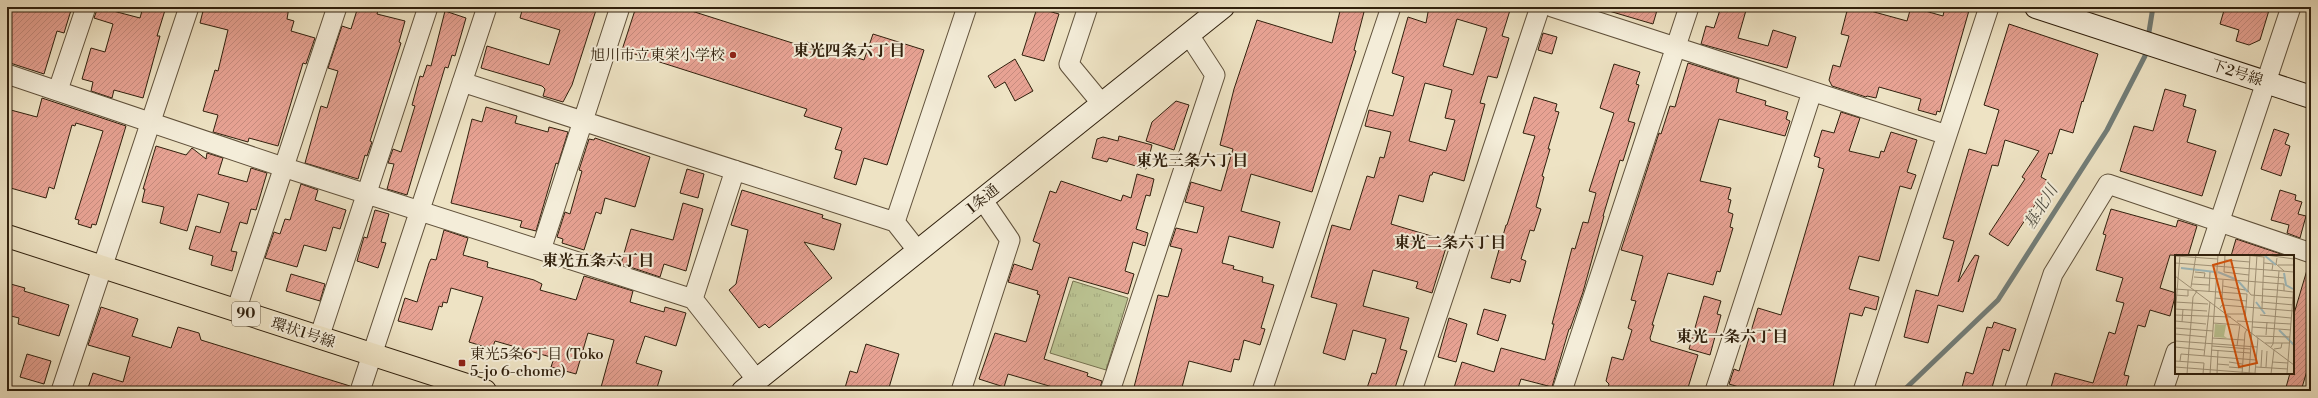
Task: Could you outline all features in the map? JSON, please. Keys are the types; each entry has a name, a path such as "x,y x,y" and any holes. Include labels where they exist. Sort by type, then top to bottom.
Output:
{"main road":[{"name":"1条通","path":"750,385 917,250 1224,7"},
{"name":"下2号線","path":"2036,7 2311,97"},
{"name":"環状1号線","path":"7,236 485,391"}],"street":[{"path":"58,90 86,7"},
{"path":"60,391 189,7"},
{"path":"236,311 337,7"},
{"path":"319,338 428,7"},
{"path":"360,391 487,7"},
{"path":"541,250 582,120 620,7"},
{"path":"895,222 967,7"},
{"path":"1088,7 1069,64 1102,104"},
{"path":"1262,391 1391,7"},
{"path":"1412,391 1540,7"},
{"path":"1552,7 1947,135"},
{"path":"1562,391 1689,7"},
{"path":"1862,391 1989,7"},
{"path":"2208,255 2291,7"},
{"path":"1110,391 1216,75 1189,35"},
{"path":"7,74 420,212 693,299 750,385"},
{"path":"462,82 895,222 917,250"},
{"path":"1715,391 1812,92"},
{"path":"693,299 735,170"},
{"path":"2014,391 2053,274 2108,184 2311,253"},
{"path":"965,390 1010,240 982,199"},
{"path":"2163,391 2175,355"}],"green space":[{"path":"1073,281 1128,298 1106,370 1050,353"}],"building":[{"path":"7,7 72,7 64,33 57,31 44,74 7,62"},
{"path":"98,7 140,18 143,7 166,7 157,36 160,36 143,98 114,90 112,98 91,91 93,82 82,79 91,48 105,52 113,24 94,18"},
{"path":"204,7 289,7 287,19 294,21 291,31 315,38 306,64 303,63 278,146 249,138 248,142 213,132 218,115 203,111 215,70 218,71 228,30 200,23"},
{"path":"358,7 379,7 377,14 405,21 399,42 401,43 370,141 372,142 367,156 365,155 358,179 305,163 321,106 327,108 338,71 328,68 342,26 351,29"},
{"path":"523,7 597,7 572,85 563,102 543,96 545,89 542,86 481,68 487,46 549,65 560,30 520,18"},
{"path":"636,7 679,7 805,47 807,42 864,60 873,34 924,50 887,165 864,158 856,185 834,178 842,151 835,149 842,128 804,116 807,109 622,50"},
{"path":"1341,7 1357,7 1357,10 1364,12 1354,50 1356,51 1312,192 1251,174 1241,211 1280,222 1273,248 1229,236 1222,263 1234,266 1233,269 1263,277 1262,282 1274,285 1261,328 1265,329 1260,345 1244,340 1239,360 1234,359 1231,372 1189,361 1181,391 1133,391 1158,295 1168,297 1182,249 1170,246 1176,228 1197,233 1204,207 1185,202 1191,182 1221,191 1233,149 1220,145 1234,89 1257,20 1332,43"},
{"path":"1429,7 1511,7 1502,36 1509,38 1497,78 1488,76 1480,103 1485,104 1464,181 1433,172 1432,175 1430,175 1423,202 1399,195 1391,224 1448,241 1432,293 1416,288 1418,282 1373,270 1363,306 1409,318 1400,349 1407,351 1394,391 1366,391 1372,373 1376,374 1386,339 1353,330 1345,360 1323,353 1337,304 1311,297 1332,225 1350,230 1367,176 1374,178 1380,157 1384,158 1391,132 1365,126 1369,110 1393,116 1404,77 1392,73 1408,17 1426,23","holes":["1457,19 1487,28 1473,75 1443,66","1425,83 1452,90 1445,118 1455,120 1446,151 1409,141"]},
{"path":"1609,7 1658,7 1653,24 1609,11"},
{"path":"1721,7 1747,7 1738,38 1768,46 1773,30 1796,37 1787,68 1701,44 1706,26 1714,28"},
{"path":"1848,7 1868,7 1867,10 1907,21 1911,7 1943,16 1945,7 1970,7 1940,112 1937,111 1936,115 1918,110 1921,99 1879,87 1876,98 1866,97 1832,86 1829,80 1833,65 1840,67 1849,36 1841,34"},
{"path":"2225,7 2270,7 2260,40 2249,45 2236,41 2239,30 2220,24"},
{"path":"1037,8 1059,14 1044,61 1022,55"},
{"path":"445,11 466,18 455,56 452,55 448,68 445,67 407,195 387,189 394,164 388,163 393,149 401,152 415,106 412,105 420,76 423,77 427,65 431,66"},
{"path":"2009,24 2098,54 2073,133 2060,129 2052,154 2049,153 2041,177 2050,182 2008,246 1989,234 2025,179 2022,177 2039,151 2005,140 1998,166 1992,165 1958,282 1975,255 1979,256 1963,312 1938,305 1928,343 1904,337 1916,290 1938,296 1954,241 1943,238 1969,149 1986,154 1999,110 1984,105"},
{"path":"1543,33 1557,37 1552,54 1538,50"},
{"path":"1015,59 1033,91 1015,101 1005,82 995,88 988,76"},
{"path":"1688,63 1739,79 1736,92 1766,101 1765,105 1788,112 1786,119 1790,121 1785,136 1719,119 1700,181 1731,188 1728,199 1731,200 1728,212 1733,214 1730,227 1733,228 1720,272 1717,271 1713,285 1668,273 1652,325 1654,325 1650,338 1651,341 1698,355 1687,391 1607,391 1609,384 1606,381 1612,357 1623,360 1632,330 1628,328 1636,301 1631,300 1643,256 1621,250 1659,133 1661,134 1670,106 1675,107"},
{"path":"1614,64 1640,72 1636,84 1639,85 1628,121 1635,123 1623,161 1620,160 1603,216 1583,292 1569,329 1552,387 1521,379 1517,391 1453,391 1462,362 1494,372 1501,348 1545,360 1554,324 1552,324 1572,248 1575,249 1583,222 1588,223 1596,193 1589,191 1614,113 1600,108"},
{"path":"2165,89 2186,95 2183,106 2196,110 2187,142 2216,151 2202,196 2120,171 2134,126 2153,131"},
{"path":"1534,97 1557,104 1555,111 1559,112 1548,149 1550,149 1542,176 1544,177 1536,207 1541,209 1534,231 1530,230 1521,259 1526,261 1520,282 1511,279 1510,283 1491,278 1506,225 1535,136 1523,133"},
{"path":"42,98 126,126 96,225 92,224 91,228 78,224 79,220 75,219 103,131 76,123 75,126 72,125 54,189 49,187 46,198 7,187 7,109 37,117"},
{"path":"1176,101 1189,105 1174,150 1146,141 1152,122"},
{"path":"486,107 517,116 515,123 548,132 549,127 568,132 558,164 556,163 536,231 520,227 522,221 451,203 472,119 482,122"},
{"path":"1841,112 1860,118 1849,151 1879,158 1881,151 1884,152 1891,132 1917,140 1907,172 1916,175 1911,189 1900,186 1879,261 1859,256 1849,289 1879,297 1876,310 1865,307 1862,316 1850,313 1832,391 1752,391 1729,384 1734,369 1739,371 1758,308 1781,315 1824,169 1818,167 1820,158 1814,156 1822,130 1834,133"},
{"path":"2274,129 2289,134 2285,144 2290,146 2281,176 2261,169"},
{"path":"1119,136 1152,145 1146,169 1109,158 1107,162 1092,158 1097,139 1103,137 1118,141"},
{"path":"595,138 650,157 635,207 605,198 601,214 596,212 584,250 562,243 563,239 557,237 565,212 570,214 582,171 579,170 589,139 594,140"},
{"path":"156,146 186,155 192,148 206,159 207,153 223,158 218,174 247,182 251,168 267,173 256,210 251,209 247,224 240,222 231,251 237,252 232,271 211,265 213,256 189,249 196,226 220,233 229,203 198,194 187,231 160,223 164,207 142,202 145,189 143,189"},
{"path":"687,169 704,174 698,198 680,193"},
{"path":"1137,174 1154,179 1150,196 1146,195 1136,229 1148,233 1145,246 1133,242 1125,271 1134,274 1128,294 1069,277 1044,359 1088,373 1087,376 1102,381 1099,391 1055,391 1056,388 1008,374 1004,387 979,379 995,333 1026,342 1040,295 1037,294 1038,291 1008,282 1014,264 1032,270 1040,244 1033,241 1050,191 1056,193 1061,181 1121,201 1123,195 1131,198"},
{"path":"301,184 318,190 315,200 346,210 340,229 333,227 326,251 304,245 297,267 265,258 274,232 280,234 285,219 290,220"},
{"path":"742,190 823,215 822,218 841,224 834,250 804,242 832,278 769,328 765,324 759,328 729,290 736,284 748,230 731,225"},
{"path":"2280,190 2296,195 2295,200 2302,202 2298,214 2306,216 2300,238 2287,233 2289,225 2271,220"},
{"path":"683,203 703,209 686,271 664,264 660,277 621,264 631,229 673,240"},
{"path":"2111,209 2176,227 2178,220 2197,226 2188,255 2170,255 2160,288 2175,293 2170,316 2150,310 2145,327 2138,325 2124,375 2129,376 2125,391 2050,391 2055,373 2093,383 2109,332 2115,334 2124,303 2116,301 2123,278 2096,270 2106,235 2103,234"},
{"path":"375,210 389,214 381,242 386,243 378,268 357,261 364,237 367,238"},
{"path":"444,230 468,238 463,255 488,262 487,267 534,280 542,284 540,290 576,300 584,276 633,291 630,302 664,312 665,307 686,313 676,346 645,336 636,363 662,371 656,391 600,391 614,340 588,333 576,374 551,367 554,358 495,341 492,349 469,342 483,297 451,288 447,303 443,302 442,307 439,306 432,330 398,321 405,298 417,302 429,263 431,259 436,260"},
{"path":"2236,239 2281,254 2281,255 2231,255"},
{"path":"2307,270 2311,271 2311,357 2301,391 2285,391 2290,374 2294,374 2294,314"},
{"path":"291,274 325,284 320,301 286,291"},
{"path":"7,283 25,288 24,291 69,305 59,336 18,324 19,318 7,315"},
{"path":"1704,296 1721,301 1717,314 1721,315 1710,355 1689,349"},
{"path":"101,307 138,319 132,336 171,348 178,327 199,333 201,340 350,386 349,391 87,391 93,373 123,382 130,357 88,345"},
{"path":"1484,309 1506,315 1498,341 1477,334"},
{"path":"1449,318 1467,324 1456,362 1438,357"},
{"path":"1994,322 2016,329 2009,351 2003,349 1991,391 1961,391 1966,372 1973,374 1987,327 1992,328"},
{"path":"866,344 899,354 888,391 844,391 850,371 857,373"},
{"path":"27,354 51,361 44,384 20,377"}],"waterway":[{"name":"基北川","path":"2148,38 2153,7"},
{"name":"基北川","path":"1903,391 1998,300 2107,130 2145,56 2146,48"}],"place":[{"name":"旭川市立東栄小学校","path":"733,55"},
{"name":"東光5条6丁目 (Toko 5-jo 6-chome)","path":"462,363"}],"district":[{"name":"東光四条六丁目","path":"849,51"},
{"name":"東光三条六丁目","path":"1192,161"},
{"name":"東光二条六丁目","path":"1450,243"},
{"name":"東光五条六丁目","path":"598,261"},
{"name":"東光一条六丁目","path":"1732,337"}]}
